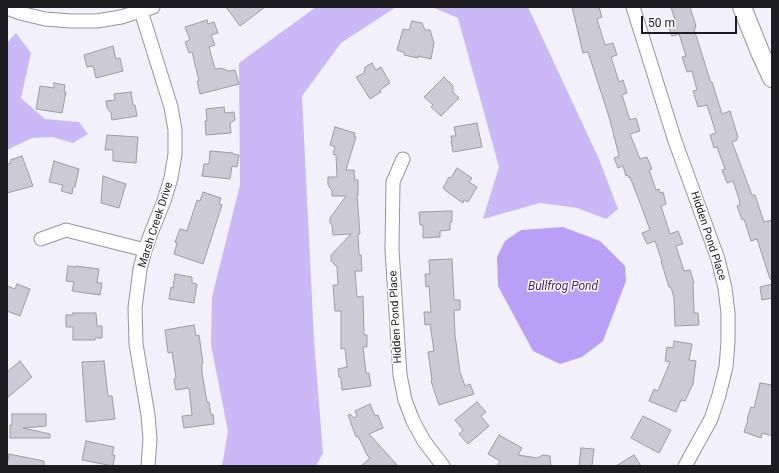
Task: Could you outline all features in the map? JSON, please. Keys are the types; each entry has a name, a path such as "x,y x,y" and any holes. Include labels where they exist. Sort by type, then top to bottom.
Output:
{"main road":[{"path":"742,7 772,78"}],"street":[{"name":"Hidden Pond Place","path":"633,7 675,142 718,259 725,288 728,342 726,366 711,419 685,466"},
{"path":"7,8 45,19 71,21 97,21 121,17 147,9"},
{"name":"Marsh Creek Drive","path":"147,9 171,107 175,130 175,154 171,178 164,201 145,250 137,288 135,327 138,356 148,415 150,439 148,466"},
{"name":"Hidden Pond Place","path":"403,159 393,182 392,250 400,375 405,400 413,421 424,441 443,466"},
{"path":"41,239 66,230 145,250"}],"shaded area":[{"path":"316,7 396,7 341,43 302,96 314,340 323,453 316,466 222,466 228,431 211,345 212,297 240,185 239,63"},
{"path":"432,7 528,7 599,159 618,209 606,219 577,208 540,203 483,219 499,167 458,18"},
{"path":"16,33 31,53 21,98 45,119 79,122 88,134 73,143 52,137 32,138 7,150 7,43"}],"water":[{"name":"Bullfrog Pond","path":"563,227 600,241 625,266 626,281 603,341 582,357 560,364 533,351 498,286 497,257 505,241 521,230"}],"building":[{"path":"226,7 265,7 240,26"},
{"path":"572,7 599,7 602,17 597,19 605,45 613,43 617,55 611,57 619,82 623,80 627,93 622,95 630,120 636,118 640,131 630,134 640,159 647,157 652,169 649,170 656,190 659,189 660,193 663,192 666,204 661,206 670,234 678,231 683,244 676,246 684,271 690,270 694,283 694,313 698,313 699,325 675,326 674,298 671,287 669,287 655,241 647,244 642,233 650,230 630,177 629,178 628,175 626,176 623,166 618,168 614,158 619,156 610,120 588,52 583,53"},
{"path":"671,7 690,7 696,26 694,29 722,114 730,111 738,137 737,140 732,142 752,195 755,195 764,222 772,220 772,279 770,279 757,239 751,241 744,219 742,220 737,206 740,205 739,199 733,181 727,183 722,170 725,169 717,147 714,148 710,135 716,133 707,105 698,107 693,91 697,90 692,71 687,72 682,57 686,56 679,34 672,36 667,23 675,20"},
{"path":"207,20 208,24 214,22 218,33 211,35 215,45 209,47 215,69 221,68 229,71 235,70 239,84 200,94 197,81 199,81 192,52 189,53 185,42 190,40 185,27"},
{"path":"412,21 422,23 425,30 430,30 434,43 431,59 404,55 405,53 397,50 403,29 409,30"},
{"path":"113,46 116,59 120,58 123,71 96,78 93,66 87,67 84,55"},
{"path":"372,63 376,70 381,67 390,83 380,90 381,92 370,99 356,77 364,73 365,67"},
{"path":"444,77 453,86 453,92 459,98 441,116 431,107 433,105 424,97"},
{"path":"54,83 65,85 64,92 66,92 62,113 36,109 40,86 54,88"},
{"path":"131,92 133,105 135,105 137,116 112,120 106,101 115,100 114,94"},
{"path":"224,107 225,113 234,112 235,120 230,123 231,133 206,135 206,109"},
{"path":"477,123 482,147 453,152 451,136 456,136 454,127"},
{"path":"335,127 355,133 354,137 356,137 346,170 354,170 355,180 358,180 357,195 360,234 358,234 359,255 361,255 362,271 355,271 357,297 363,296 364,335 367,335 367,347 363,347 366,373 369,373 371,386 342,390 341,378 339,377 338,369 347,367 345,348 341,349 341,311 335,311 333,285 338,285 337,267 331,261 331,255 351,234 333,235 332,225 330,223 330,218 346,196 332,196 332,191 328,185 328,177 337,177 336,155 333,154 335,147 330,145"},
{"path":"107,135 138,137 136,163 113,161 113,150 105,150"},
{"path":"210,151 239,155 237,167 232,166 230,179 202,176 204,164 209,164"},
{"path":"22,156 33,186 7,193 7,164 11,163 10,160"},
{"path":"54,161 79,169 72,194 61,191 63,185 49,182"},
{"path":"457,168 472,178 469,182 477,187 468,202 464,200 463,203 443,188 449,177 451,178"},
{"path":"103,176 126,184 119,208 101,203"},
{"path":"203,192 221,198 219,204 222,205 203,264 174,254 177,243 175,242 180,229 187,231 197,200 200,201"},
{"path":"452,211 450,230 440,231 440,237 423,238 423,225 420,225 419,212"},
{"path":"452,259 454,300 460,300 460,310 454,310 455,335 460,372 465,386 470,384 474,394 439,405 431,381 428,352 434,351 430,324 425,325 424,312 431,312 429,286 426,287 425,274 430,274 429,260"},
{"path":"68,266 99,269 97,283 102,283 100,295 72,291 74,282 66,281"},
{"path":"175,274 192,277 192,283 197,284 194,303 169,299 171,287 173,288"},
{"path":"17,284 30,289 20,316 7,311 7,286 15,289"},
{"path":"772,284 772,298 762,300 760,287"},
{"path":"73,313 96,313 97,326 102,326 102,338 95,338 95,340 73,340 73,327 66,327 66,315 73,315"},
{"path":"194,325 196,336 199,335 203,363 202,373 207,402 209,402 211,415 213,414 214,424 184,428 182,416 192,415 189,388 176,390 174,379 176,378 172,352 168,353 165,330"},
{"path":"674,341 692,344 689,360 696,361 693,384 685,401 681,400 676,412 649,401 654,389 658,391 670,362 665,361 667,347 673,348"},
{"path":"20,361 32,377 7,398 7,372"},
{"path":"104,361 108,396 112,396 115,419 86,422 82,362"},
{"path":"760,383 772,385 772,436 762,433 761,438 744,432 751,407 754,408"},
{"path":"477,402 486,412 481,416 489,426 468,444 459,434 463,430 455,420"},
{"path":"370,404 375,416 378,415 383,428 369,434 398,466 361,466 370,458 358,436 356,437 348,415 350,414 354,418 357,416 355,411"},
{"path":"12,414 46,414 46,426 23,428 50,434 50,438 10,438"},
{"path":"643,416 671,430 659,453 631,438"},
{"path":"499,435 522,448 518,455 537,458 543,455 550,456 551,466 497,466 500,461 488,454"},
{"path":"86,441 114,447 112,455 115,455 113,466 82,460"},
{"path":"581,448 594,449 592,466 579,466"},
{"path":"9,454 44,461 44,466 7,466"},
{"path":"634,455 641,466 616,466"}]}
